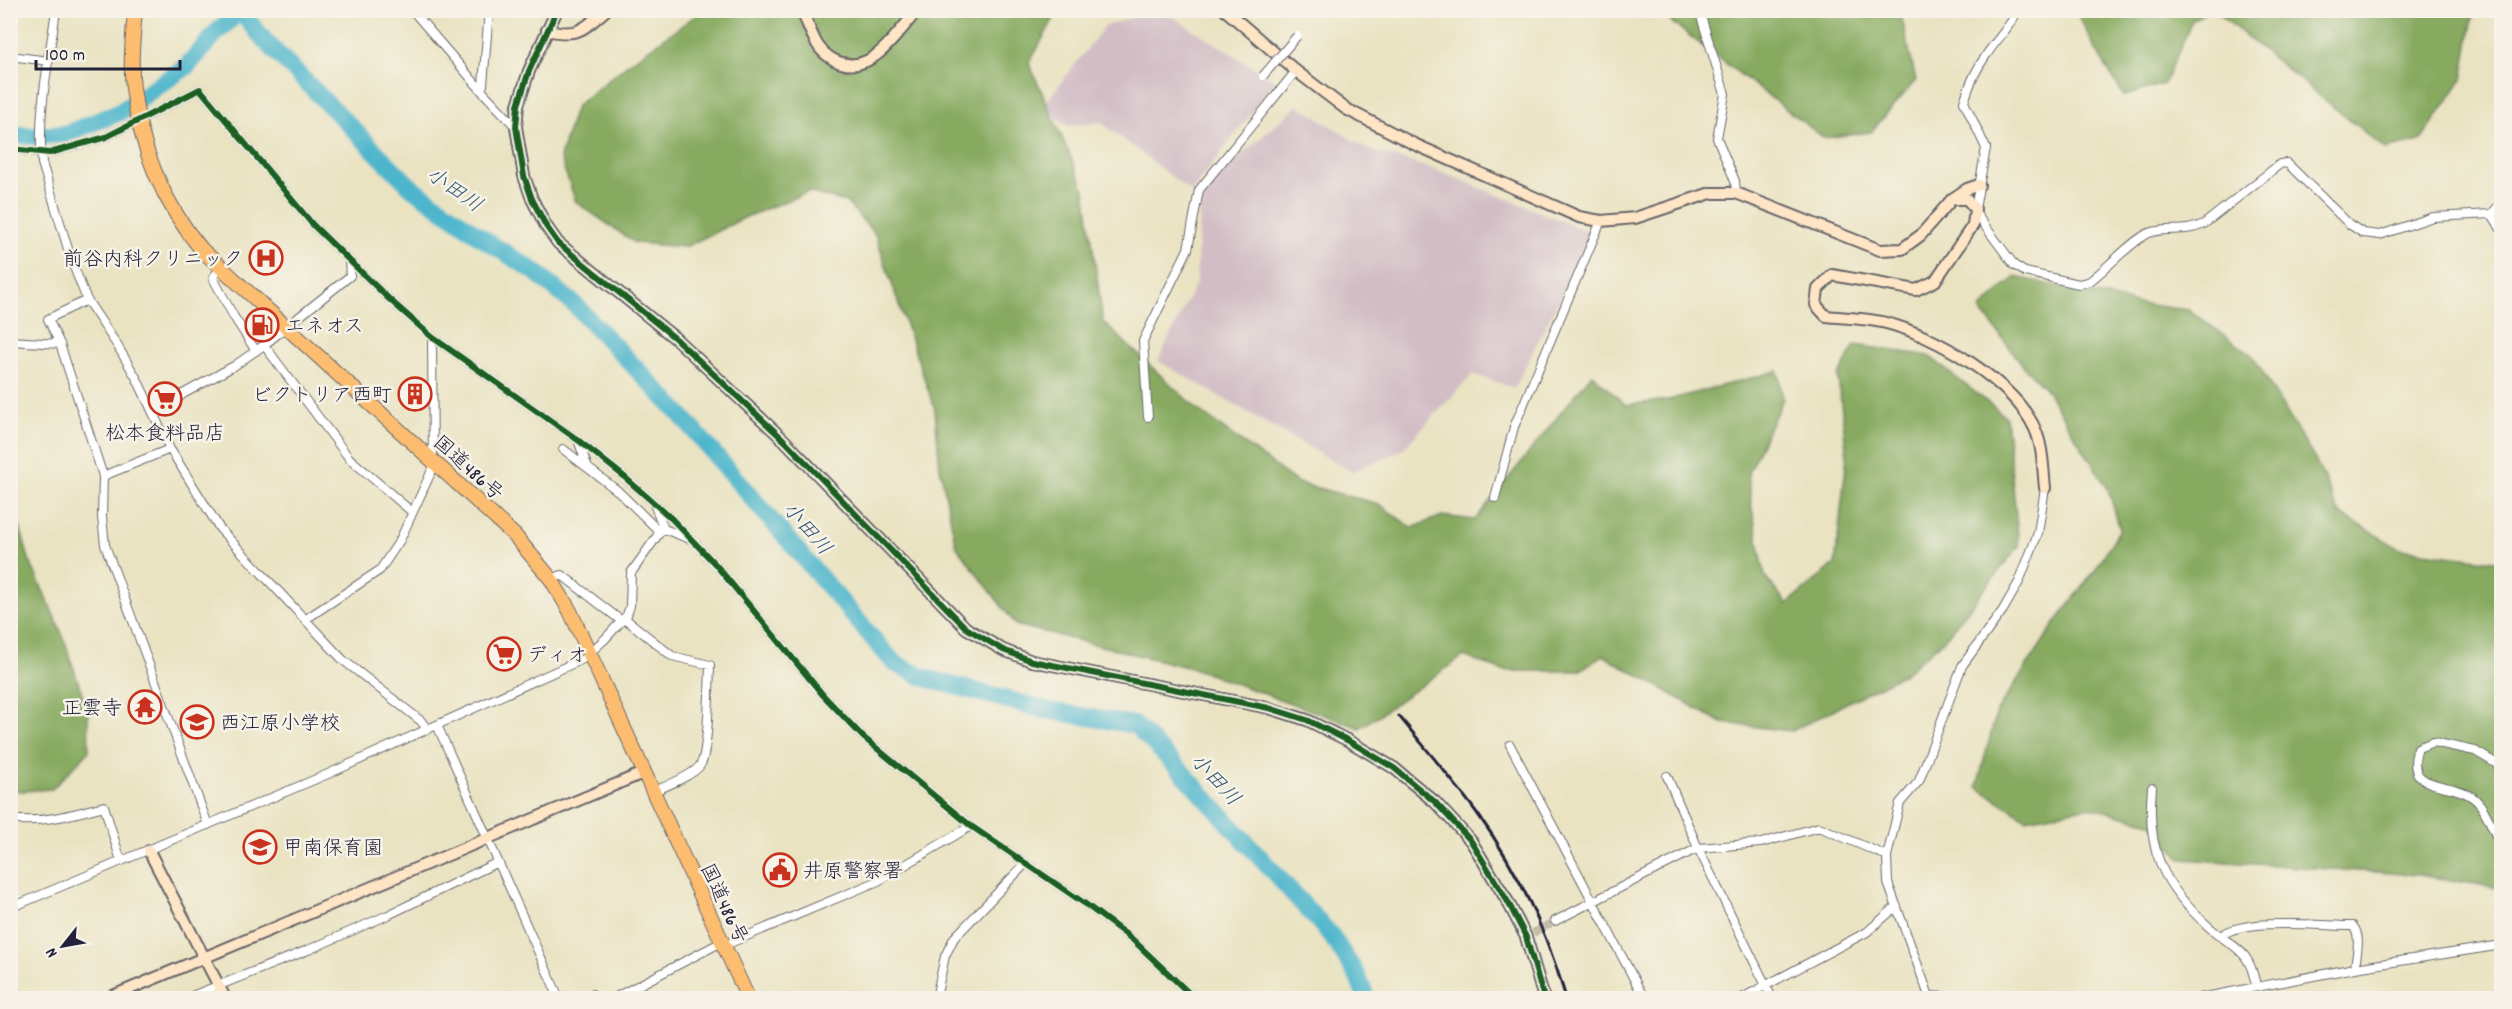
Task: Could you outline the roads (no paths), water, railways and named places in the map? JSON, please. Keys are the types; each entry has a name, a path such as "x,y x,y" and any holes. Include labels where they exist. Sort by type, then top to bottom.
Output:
{"highway":[{"name":"国道486号","path":"135,10 132,86 138,120 150,163 166,199 189,235 220,268 515,536 551,579 590,652 643,773 748,999"}],"street":[{"path":"57,10 40,126 42,163 72,262 87,300 117,345 170,449 220,529 343,660 428,729"},
{"path":"412,10 516,127"},
{"path":"481,90 489,10"},
{"path":"557,10 525,82 518,105 516,127 524,176 532,200 558,243 676,339 785,441 966,628 1002,650 1032,661 1269,708 1306,720 1347,740 1394,768 1435,801 1471,841 1529,935 1544,999"},
{"path":"547,30 570,35 583,30 606,10"},
{"path":"801,10 817,45 828,56 841,63 854,65 872,58 883,50 918,10"},
{"path":"1225,10 1296,71 1346,109 1414,144 1579,217 1601,221 1635,218 1711,193 1736,193 1880,250 1902,249 1921,235 1952,199 1967,189 1979,185"},
{"path":"1699,10 1725,94 1717,138 1735,181 1736,193"},
{"path":"1970,999 1926,997 1888,883 1887,855 1900,802 1919,782 1962,666 2003,610 2019,582 2038,533 2045,488 2042,459 2035,429 2007,390 1946,346 1886,323 1826,316 1816,304 1818,289 1832,275 1916,290 1935,281 1967,235 1975,212 1986,148 1964,102 1970,83 1986,55 2014,20 2018,10"},
{"path":"1263,76 1297,36"},
{"path":"10,56 50,61"},
{"path":"1148,417 1143,340 1188,249 1199,190 1296,71"},
{"path":"10,149 41,150 50,153 106,137 200,89 286,194 349,261 432,337 578,440 654,502 743,596 843,716 901,770 971,826 1084,903 1132,939 1194,999"},
{"path":"1952,199 1967,199 2014,265 2034,275 2079,284 2090,281 2145,234 2162,229 2190,230 2204,224 2280,164 2287,163 2349,224 2363,232 2380,236 2433,217 2492,214 2502,201"},
{"path":"2492,214 2502,231"},
{"path":"1495,498 1514,427 1601,221"},
{"path":"155,416 183,394 234,366 264,345 350,276 349,261"},
{"path":"220,268 213,278 256,351"},
{"path":"87,300 48,319 60,344 103,476 102,517 105,546 208,825"},
{"path":"306,619 380,570 400,540 433,468 432,337"},
{"path":"10,341 60,344"},
{"path":"264,345 349,458 412,512"},
{"path":"578,440 588,469"},
{"path":"103,476 170,449"},
{"path":"563,449 618,491 662,531 692,540"},
{"path":"654,502 662,531"},
{"path":"10,908 149,851 583,659 624,620 630,606 631,573 662,531"},
{"path":"551,579 562,575 628,621 672,656 710,665 705,747 701,765 691,773 652,792"},
{"path":"437,725 559,999"},
{"path":"2502,772 2497,764 2475,751 2433,742 2418,748 2413,763 2417,775 2428,783 2458,790 2476,799 2502,846"},
{"path":"1510,745 1644,999"},
{"path":"108,999 643,773"},
{"path":"1667,776 1698,848 1772,999"},
{"path":"2152,788 2150,825 2154,852 2163,872 2196,914 2234,944 2248,960 2256,986"},
{"path":"10,819 27,820 66,816 104,806 121,861"},
{"path":"614,999 716,945 730,944 878,880 971,826"},
{"path":"1555,921 1698,848 1761,843 1819,827 1887,855"},
{"path":"149,851 225,999"},
{"path":"187,999 388,915 498,862"},
{"path":"936,999 945,956 954,938 1026,864"},
{"path":"1742,999 1867,932 1897,906"},
{"path":"2221,936 2234,928 2251,925 2353,926 2357,930 2358,939 2355,968"},
{"path":"2200,999 2355,968 2502,945"},
{"path":"583,999 592,994 595,999"}],"waterway":[{"name":"小田川","path":"239,10 266,42 411,187 488,242 534,271 575,305 679,413 894,663 925,678 1046,710 1135,725 1182,772 1331,935 1357,975 1366,998"},
{"path":"10,134 33,136 65,134 120,112 187,66 217,32 240,11"}],"tunnel":[{"path":"1533,933 1555,921"}],"railway":[{"path":"1399,716 1449,776 1492,834 1518,879 1540,925 1566,998"}],"place":[{"name":"前谷内科クリニック","path":"266,258"},
{"name":"エネオス","path":"262,325"},
{"name":"ビクトリア西町","path":"415,394"},
{"name":"松本食料品店","path":"165,399"},
{"name":"ディオ","path":"504,654"},
{"name":"正雲寺","path":"145,707"},
{"name":"西江原小学校","path":"197,722"},
{"name":"甲南保育園","path":"260,847"},
{"name":"井原警察署","path":"780,870"}]}
